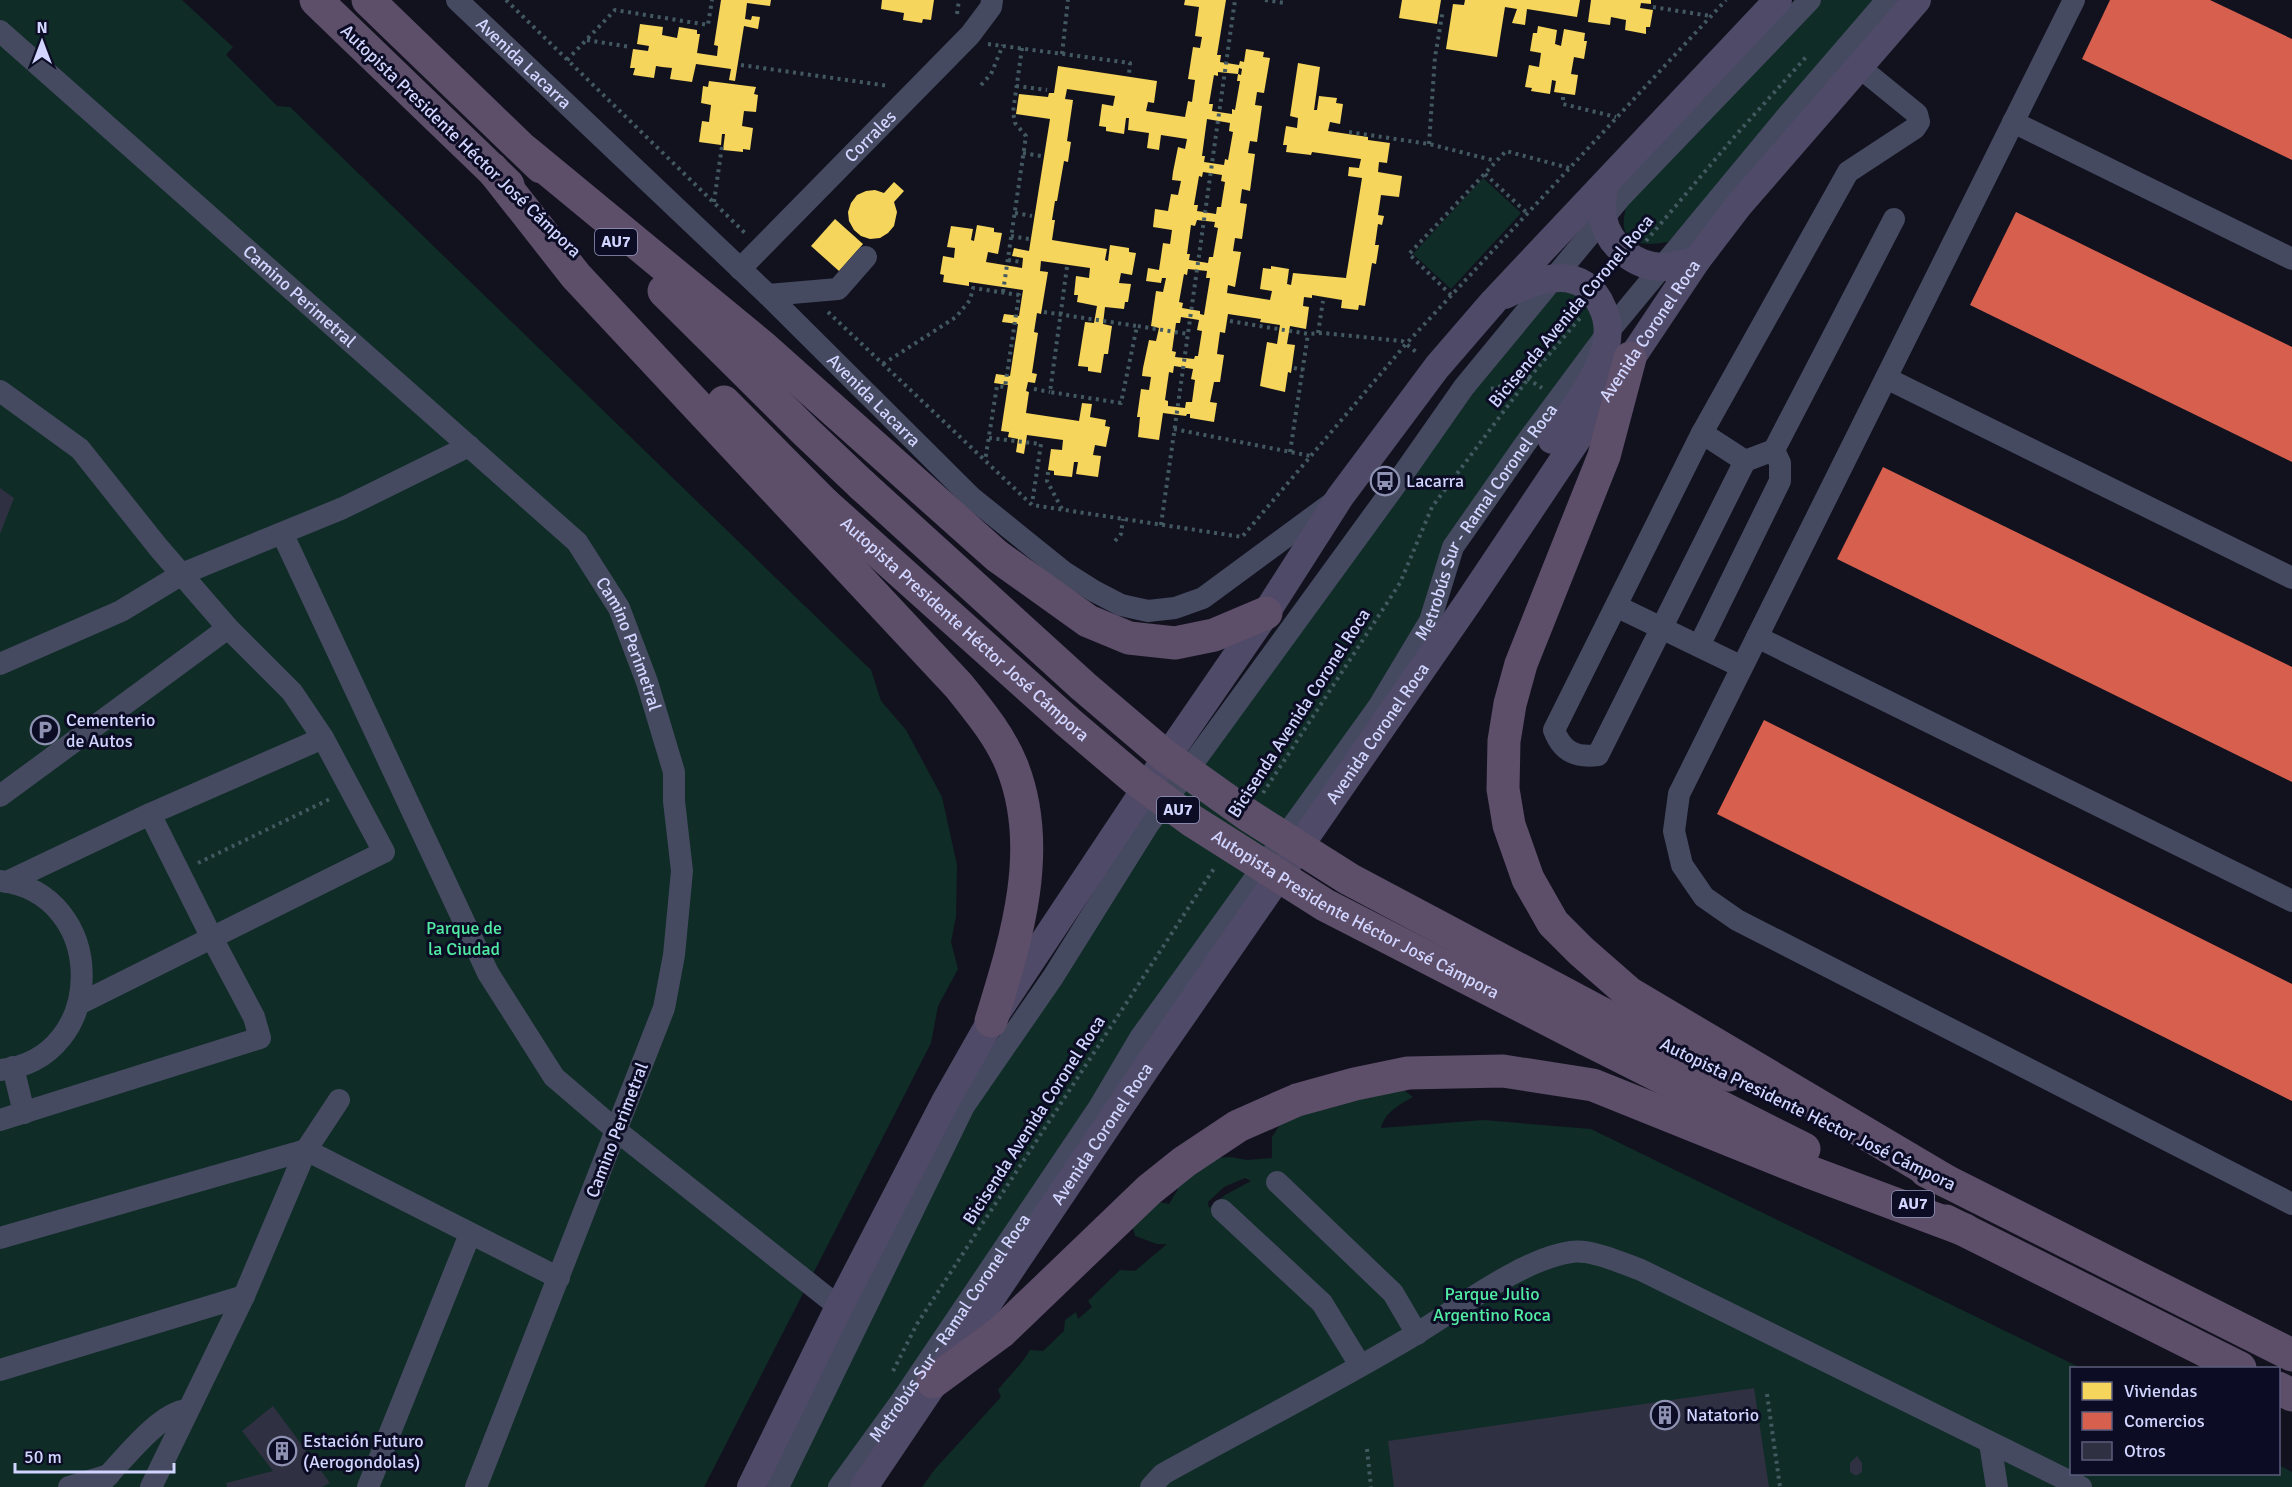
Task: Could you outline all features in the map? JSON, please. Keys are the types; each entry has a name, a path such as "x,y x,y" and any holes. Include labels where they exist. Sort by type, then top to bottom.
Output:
{"highway":[{"name":"Autopista Presidente Héctor José Cámpora","path":"316,0 492,169 824,503 1068,722 1135,779 1252,861 1325,905 1946,1181 2292,1355"},
{"name":"Autopista Presidente Héctor José Cámpora","path":"368,0 525,151 806,432 974,589 1164,755 1248,815 1349,879 1593,1026 1965,1230 2238,1367"},
{"path":"525,151 764,348 997,556 1088,621 1129,638 1175,643 1214,635 1266,613"},
{"path":"492,169 576,276 959,686 992,727 1011,764 1023,798 1028,845 1024,891 1009,965 991,1022"},
{"path":"1630,358 1604,456 1521,664 1510,704 1504,741 1503,789 1509,825 1528,879 1553,923 1629,993 1946,1181"},
{"path":"933,1382 1001,1332 1149,1190 1193,1156 1238,1126 1297,1100 1408,1072 1503,1071 1555,1077 1593,1085 1807,1171 1965,1230"}],"main road":[{"path":"760,1484 839,1306 945,1102 991,1022 1160,767 1266,613 1340,497 1437,367 1494,301 1778,0"},
{"name":"Avenida Coronel Roca","path":"864,1487 1151,1061 1467,604 1697,260 1739,205 1917,0"},
{"path":"1604,185 1603,218 1609,234 1618,247 1632,258 1647,265 1663,267 1697,260"},
{"path":"1467,604 1468,578 1475,558 1592,378 1601,362 1609,331 1599,297 1579,281 1553,277 1535,282 1494,301"}],"street":[{"name":"Avenida Lacarra","path":"457,0 768,295 971,497 1064,572 1094,591 1121,605 1148,611 1175,608 1203,598 1340,497"},
{"name":"Corrales","path":"740,268 970,35 991,8 992,0"},
{"path":"760,1484 964,1106 1053,977 1148,825 1464,387 1603,218 1810,0"},
{"name":"Metrobús Sur - Ramal Coronel Roca","path":"839,1487 902,1400 1098,1109 1140,1038 1379,706 1430,621 1453,546 1557,399 1609,331 1787,116 1887,0"},
{"path":"2074,0 1679,794 1674,831 1682,865 1704,897 1737,920 2292,1204"},
{"name":"Camino Perimetral","path":"0,31 578,542 618,608 647,682 674,772 674,801 682,871 674,954 664,1008 476,1487"},
{"path":"1858,66 1917,114 1918,122 1915,128 1848,172 1702,433 1554,730 1559,744 1581,757 1598,755 1745,461 1774,450 1894,219"},
{"path":"2013,122 2292,259"},
{"path":"768,295 838,289 866,257"},
{"path":"1886,378 2292,578"},
{"path":"0,391 80,449 96,467 117,498 228,628 292,692 323,738 384,852 79,1004"},
{"path":"1702,433 1745,461"},
{"path":"0,664 121,611 182,574 283,535 344,508 469,446"},
{"path":"1699,646 1780,481 1780,463 1774,450"},
{"path":"283,535 488,973 555,1077 617,1131 839,1306"},
{"path":"1616,606 1742,667"},
{"path":"0,796 228,628"},
{"path":"1757,637 2292,901"},
{"path":"3,881 323,738"},
{"path":"0,1120 260,1038 254,1017 150,814"},
{"path":"3,881 35,893 48,902 69,925 76,939 83,969 79,1004 68,1028 58,1040 34,1059 6,1069 24,1113"},
{"path":"151,1487 244,1296 306,1150 339,1100"},
{"path":"0,1238 306,1150 559,1278"},
{"path":"1277,1182 1393,1293 1417,1334"},
{"path":"1222,1210 1322,1303 1360,1365"},
{"path":"368,1487 470,1234"},
{"path":"1150,1487 1163,1474 1417,1334 1541,1260 1573,1252 1604,1257 1641,1270 2072,1485"},
{"path":"0,1370 244,1296"},
{"path":"69,1487 103,1481 146,1434 176,1411 187,1410"},
{"path":"1990,1443 1997,1487"}],"path":[{"path":"506,0 760,247"},
{"path":"567,60 615,10 708,25 712,0"},
{"path":"1062,54 1068,0"},
{"path":"1161,525 1235,0"},
{"path":"1265,0 1285,3"},
{"path":"807,292 1032,505 1242,537 1406,344 1726,0"},
{"path":"1653,7 1711,16"},
{"path":"1429,144 1435,57 1443,10"},
{"path":"586,39 630,47"},
{"path":"985,44 1130,63 1129,75"},
{"path":"981,85 991,74 1003,45"},
{"path":"1003,292 1026,136 1015,123 1013,112 1022,48"},
{"name":"Bicisenda Avenida Coronel Roca","path":"1632,258 1735,136 1812,51"},
{"path":"741,64 889,86"},
{"path":"1016,86 1047,90"},
{"path":"1563,97 1563,104 1616,117"},
{"path":"1349,132 1429,144 1497,161"},
{"path":"714,203 722,146"},
{"path":"1451,295 1409,254 1506,151 1569,168"},
{"path":"1023,153 1041,156"},
{"path":"1485,174 1527,213"},
{"path":"1015,213 1032,216"},
{"path":"1011,236 1029,239"},
{"path":"1008,260 1021,262"},
{"path":"1050,392 1067,267"},
{"path":"883,364 956,317 970,300 973,288 1019,295 1005,387 997,386 985,461"},
{"name":"Bicisenda Avenida Coronel Roca","path":"1263,794 1400,583 1432,507 1528,379 1599,297"},
{"path":"1318,333 1323,301"},
{"path":"1044,312 1188,334"},
{"path":"1230,321 1308,334 1402,341 1437,367"},
{"path":"1034,389 1121,403 1137,326"},
{"path":"1290,452 1308,334"},
{"path":"1294,368 1303,370"},
{"path":"1464,387 1474,394 1528,379 1557,399"},
{"path":"1174,429 1311,456"},
{"path":"989,438 1041,444 1032,505"},
{"path":"1048,472 1047,481 1062,510"},
{"path":"1115,541 1121,534 1123,519"},
{"path":"179,872 350,789"},
{"name":"Bicisenda Avenida Coronel Roca","path":"890,1380 897,1361 917,1324 1217,864"},
{"path":"1767,1394 1780,1487"},
{"path":"1367,1449 1371,1487"}],"green space":[{"name":"Parque de la Ciudad","path":"0,0 182,0 233,47 226,55 277,106 290,107 871,670 881,701 906,730 942,797 957,865 956,916 951,942 958,969 938,1006 931,1043 704,1487 0,1487"},
{"path":"1819,0 1878,0 1668,242 1646,244 1631,239 1626,234 1624,226 1627,204"},
{"path":"1483,178 1521,213 1451,289 1413,254"},
{"path":"1575,289 1607,326 1447,565 1417,634 1085,1113 832,1487 789,1487 973,1106 1152,834 1519,329 1558,291"},
{"name":"Parque Julio Argentino Roca","path":"1397,1085 1413,1097 1389,1113 1381,1128 1483,1120 1591,1129 2079,1367 2070,1367 2070,1475 2280,1475 2280,1466 2292,1472 2292,1487 922,1487 935,1469 1001,1397 998,1390 1030,1350 1043,1351 1064,1331 1065,1320 1076,1312 1078,1319 1092,1307 1088,1301 1120,1270 1135,1271 1167,1244 1157,1244 1135,1236 1131,1219 1149,1200 1169,1204 1177,1191 1182,1172 1202,1159 1272,1158 1272,1137 1285,1117","holes":["1245,1178 1251,1181 1225,1195 1209,1208 1208,1202 1224,1187"]}],"building: Viviendas":[{"path":"721,0 771,0 770,6 747,3 745,19 751,20 752,16 760,17 758,29 744,26 735,81 729,80 731,69 696,64 692,82 670,79 672,68 656,66 654,78 633,75 635,68 630,68 633,49 648,51 649,46 637,44 640,24 663,27 662,35 677,38 679,27 697,30 697,34 700,34 697,53 717,56 718,46 714,45"},
{"path":"882,0 934,0 931,20 923,19 922,23 903,20 904,13 881,9"},
{"path":"1185,0 1226,0 1217,55 1221,55 1220,62 1239,65 1240,61 1244,62 1246,49 1264,52 1263,57 1270,58 1264,93 1257,92 1255,105 1262,106 1257,142 1250,141 1248,153 1255,154 1250,191 1242,189 1240,203 1247,204 1242,239 1235,238 1233,251 1241,252 1235,287 1228,285 1227,293 1270,300 1272,291 1260,289 1263,268 1271,269 1271,266 1289,269 1287,284 1291,285 1293,273 1346,278 1362,178 1348,176 1349,167 1359,168 1361,159 1312,152 1311,155 1286,152 1287,145 1283,145 1286,126 1297,128 1298,118 1290,116 1298,63 1320,67 1314,110 1317,110 1319,96 1337,98 1336,103 1343,104 1340,124 1330,122 1328,131 1390,143 1387,163 1379,162 1378,172 1402,176 1399,197 1381,195 1378,215 1384,216 1382,225 1378,224 1375,245 1379,245 1376,264 1372,263 1365,306 1359,305 1358,310 1341,308 1342,300 1312,295 1312,298 1304,297 1303,306 1309,307 1306,329 1290,326 1287,344 1295,345 1291,373 1288,372 1285,392 1260,386 1267,342 1277,344 1280,325 1260,322 1261,319 1228,314 1225,333 1220,332 1217,354 1224,355 1220,382 1214,382 1210,402 1217,403 1214,422 1190,418 1190,414 1186,416 1163,413 1159,440 1138,437 1140,417 1137,417 1141,389 1149,390 1151,377 1142,376 1143,368 1149,340 1156,341 1159,328 1151,326 1156,291 1163,292 1166,278 1162,278 1161,283 1146,281 1148,268 1159,270 1163,243 1170,244 1172,230 1153,227 1155,209 1168,211 1171,194 1178,195 1181,181 1172,180 1173,172 1178,147 1185,149 1187,139 1161,135 1159,150 1147,148 1149,133 1128,130 1129,118 1126,118 1124,134 1106,131 1106,127 1099,126 1102,104 1113,106 1115,96 1067,89 1065,99 1073,100 1067,141 1071,142 1068,162 1064,161 1057,201 1055,201 1052,240 1107,249 1105,260 1108,261 1110,245 1129,248 1129,252 1136,253 1132,275 1121,273 1119,283 1131,284 1128,302 1125,302 1124,309 1105,307 1103,324 1112,326 1108,354 1104,354 1101,373 1088,371 1088,367 1078,366 1085,322 1094,323 1097,306 1077,302 1078,295 1074,295 1076,276 1089,278 1090,268 1041,261 1040,271 1048,272 1041,314 1037,313 1034,332 1038,333 1032,373 1037,374 1035,383 1028,382 1026,413 1079,421 1082,403 1092,404 1090,417 1106,420 1105,426 1110,427 1106,447 1095,445 1093,455 1101,456 1098,477 1076,474 1078,462 1074,462 1072,477 1054,475 1054,471 1048,470 1051,449 1062,450 1063,440 1027,435 1024,454 1016,452 1018,439 1008,437 1009,432 1001,431 1008,385 994,383 996,374 1010,376 1018,324 1002,322 1004,314 1019,316 1023,290 969,282 969,286 943,282 944,275 940,274 943,256 954,258 955,248 947,247 951,226 973,229 971,240 974,241 977,225 994,228 994,232 1002,233 998,254 988,252 986,262 1022,268 1023,258 1012,256 1014,248 1029,251 1050,119 1016,114 1019,94 1048,97 1049,93 1054,93 1058,66 1157,81 1154,103 1148,102 1146,111 1185,117 1188,101 1192,102 1195,80 1188,79 1193,47 1200,48 1202,37 1195,36 1199,7 1184,5","holes":["1218,72 1238,74 1237,81 1240,81 1235,110 1232,109 1232,114 1212,111 1213,104 1209,104 1214,75 1218,76","1207,119 1230,123 1229,131 1233,132 1228,160 1225,159 1224,165 1204,162 1205,156 1202,156","1203,172 1222,175 1221,181 1225,182 1221,207 1217,207 1216,214 1197,211 1198,205 1194,205 1199,176 1202,177","1197,220 1215,222 1214,227 1218,228 1213,257 1209,257 1208,263 1189,260 1190,254 1187,254 1191,225 1195,226","1188,269 1207,271 1206,278 1210,278 1204,315 1200,314 1200,311 1182,308 1183,303 1179,302 1184,274 1187,275","1181,317 1199,320 1197,330 1202,331 1198,356 1194,359 1175,357 1176,352 1172,351 1176,323 1180,323","1174,366 1193,369 1191,379 1195,380 1192,402 1186,402 1185,408 1168,406 1168,401 1165,400 1169,372 1173,373"]},
{"path":"1402,0 1441,0 1437,24 1399,18"},
{"path":"1465,0 1580,0 1577,17 1527,9 1525,25 1512,23 1517,9 1505,7 1497,57 1446,49 1453,4 1464,5"},
{"path":"1591,0 1651,0 1651,4 1641,3 1640,8 1653,10 1650,27 1646,27 1646,34 1625,30 1626,20 1611,17 1610,25 1588,22"},
{"path":"1538,26 1557,30 1555,44 1561,46 1564,29 1585,33 1584,41 1587,41 1584,59 1574,57 1571,74 1578,75 1575,95 1554,92 1556,81 1552,80 1550,94 1531,91 1532,88 1525,87 1529,65 1539,67 1541,53 1530,51 1533,33 1537,33"},
{"path":"709,81 756,87 754,94 758,95 756,112 744,111 742,126 753,128 750,150 743,149 743,152 723,150 725,134 722,134 721,145 699,142 702,121 709,122 711,105 701,103 703,86 708,87"},
{"path":"894,182 904,191 894,202 897,212 894,226 880,238 870,239 861,236 849,221 848,212 851,203 857,195 866,191 875,190 884,193"},
{"path":"835,219 863,244 839,271 811,246"}],"building: Comercios":[{"path":"2110,0 2210,0 2292,39 2292,160 2082,59"},
{"path":"2016,212 2292,347 2292,462 1970,305"},
{"path":"1883,467 2292,667 2292,782 1837,559"},
{"path":"1764,720 2292,984 2292,1101 1717,814"}],"building: Otros":[{"path":"0,488 14,498 0,534"},
{"name":"Natatorio","path":"1754,1388 1769,1487 1394,1487 1388,1441"},
{"name":"Estación Futuro (Aerogondolas)","path":"273,1406 330,1483 322,1487 227,1487 226,1483 273,1471 242,1431"},
{"path":"1857,1456 1862,1463 1862,1472 1856,1476 1850,1472 1850,1463"}],"place":[{"name":"Lacarra","path":"1385,481"},
{"name":"Cementerio de Autos","path":"45,730"},
{"name":"Natatorio","path":"1665,1415"},
{"name":"Estación Futuro (Aerogondolas)","path":"282,1451"}]}
